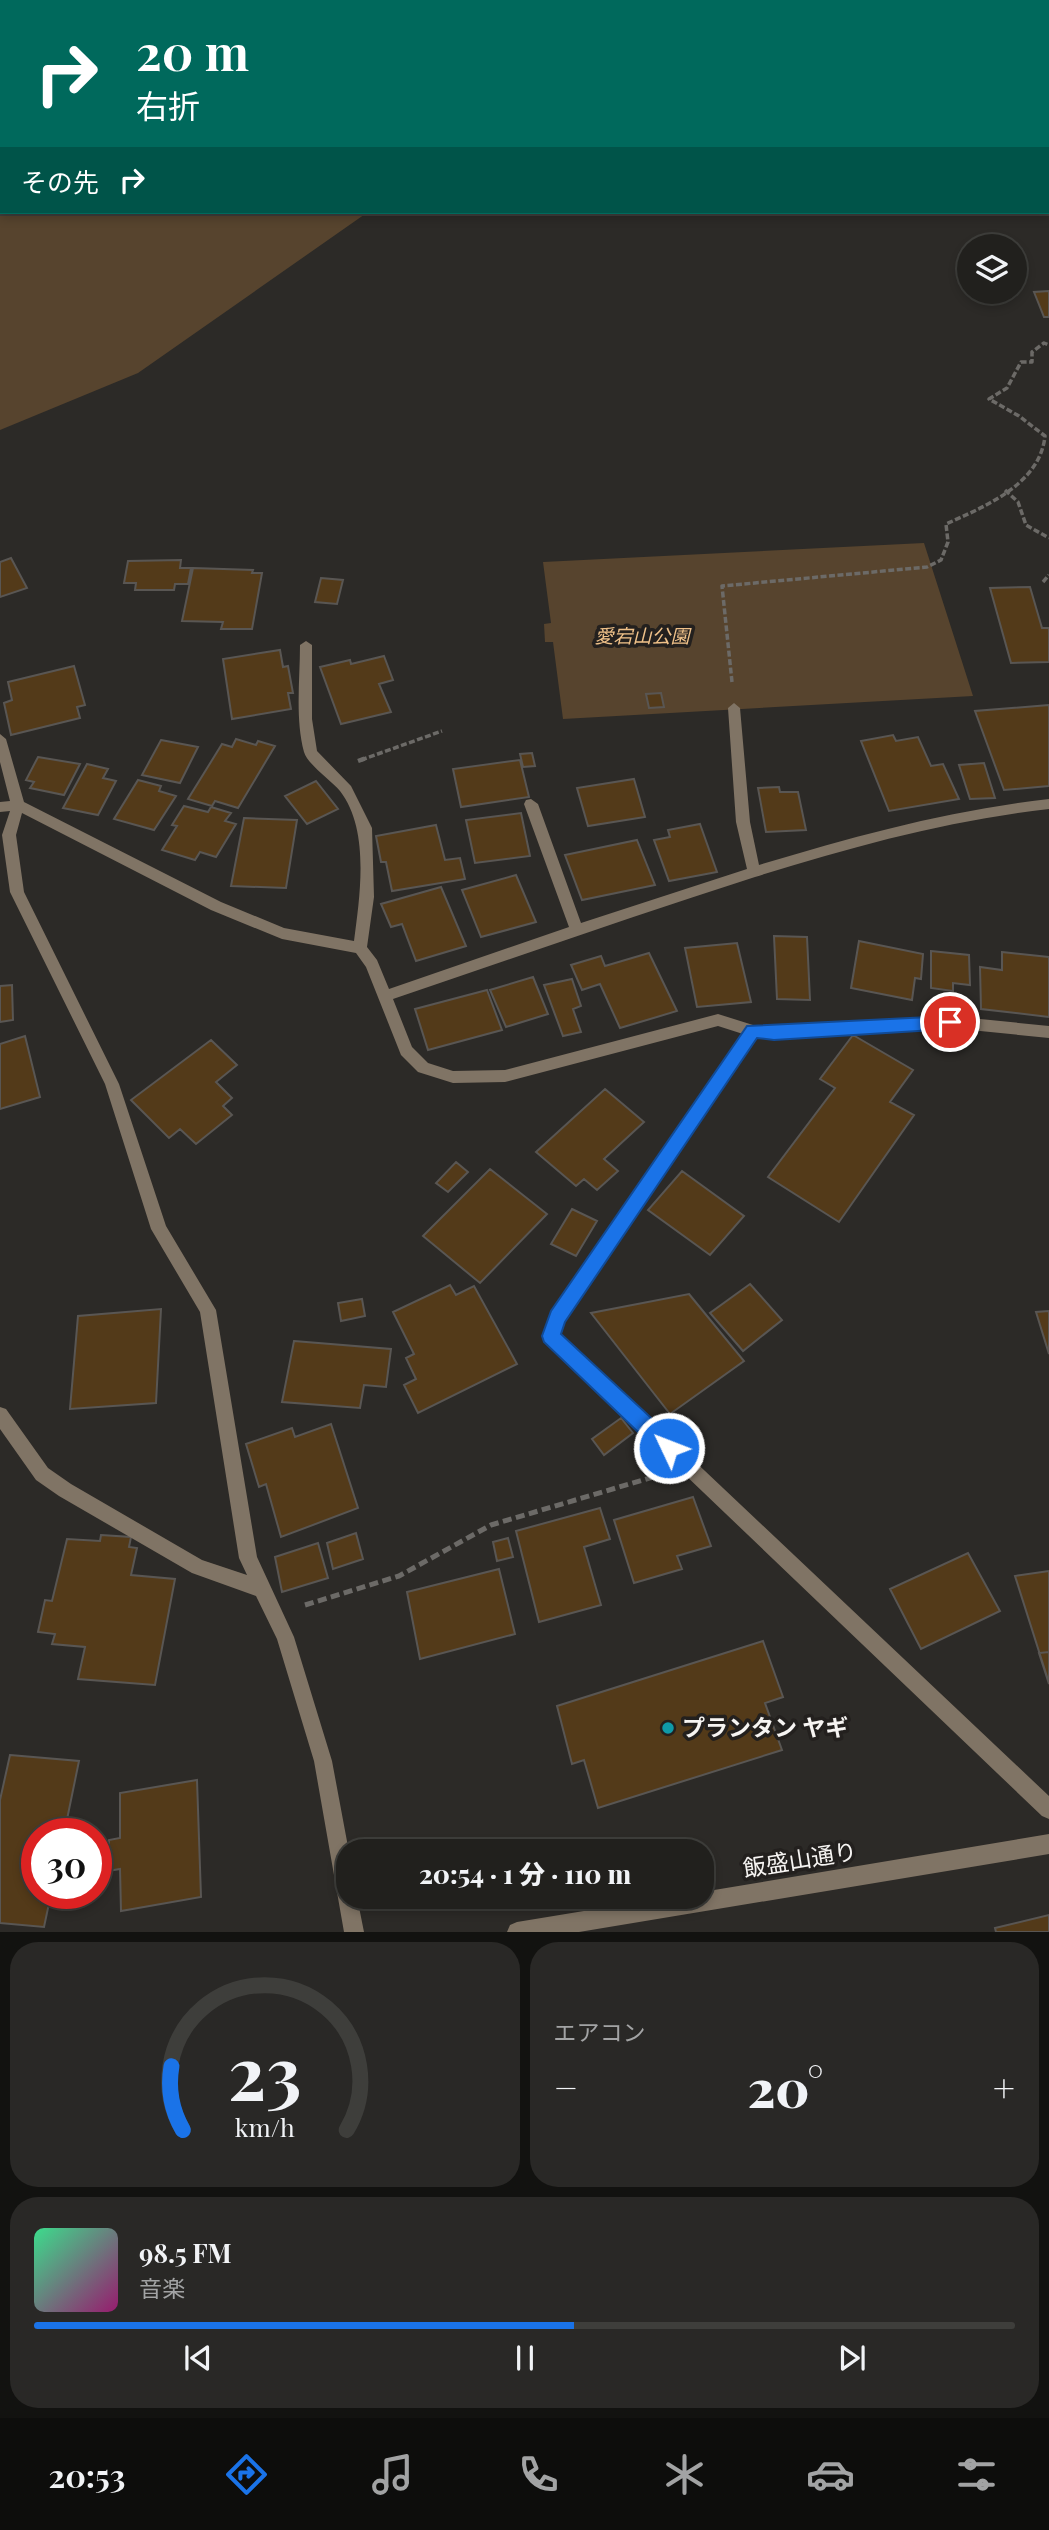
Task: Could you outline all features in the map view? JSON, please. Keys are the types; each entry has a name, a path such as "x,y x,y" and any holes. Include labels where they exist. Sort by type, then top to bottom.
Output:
{"street":[{"path":"306,645 306,719 311,754 346,789 365,828 367,897 360,948"},
{"path":"734,708 743,822 754,872"},
{"path":"0,739 18,805 9,835 17,892 112,1084 159,1229 208,1310 248,1558 285,1637 323,1761 354,1931"},
{"path":"531,804 577,931"},
{"path":"385,996 754,872 925,823 988,811 1049,804"},
{"path":"0,807 18,805 216,906 282,933 360,948 372,964 407,1051 423,1069 453,1077 505,1076 718,1020 752,1031 774,1033 950,1022 1049,1032"},
{"path":"752,1031 557,1317 551,1336 1049,1810"},
{"path":"0,1415 42,1474 65,1490 198,1567 263,1589"},
{"name":"飯盛山通り","path":"517,1931 1049,1844"}],"path":[{"path":"734,708 722,586 927,567 941,560 948,542 946,524 1017,485 1035,468 1044,450 1045,436 1019,416 989,400 1007,388 1021,362 1032,362 1032,352 1044,343 1049,345"},
{"path":"1005,490 1018,502 1026,524 1049,538"},
{"path":"1043,582 1049,575"},
{"path":"329,771 442,731"},
{"path":"274,1612 341,1596 399,1576 491,1525 689,1466"}],"green space":[{"path":"0,214 365,214 138,373 0,430"},
{"name":"愛宕山公園","path":"924,543 973,696 563,719 553,642 545,642 544,624 551,623 543,562"}],"building":[{"path":"1049,291 1049,317 1044,317 1034,292"},
{"path":"11,558 27,588 0,597 0,562"},
{"path":"181,560 180,568 191,568 188,584 175,584 174,590 135,590 136,583 124,583 128,561"},
{"path":"193,568 253,570 252,573 262,573 252,629 221,629 223,622 182,621"},
{"path":"321,578 343,580 337,604 315,602"},
{"path":"1030,587 1042,628 1049,628 1049,662 1011,663 990,588"},
{"path":"280,650 283,667 288,666 293,693 288,693 291,709 232,719 223,659"},
{"path":"384,656 393,680 379,684 391,712 341,724 320,667 350,660 351,664"},
{"path":"74,666 85,705 77,707 80,718 11,735 4,703 12,700 8,682"},
{"path":"661,693 664,707 649,708 646,694"},
{"path":"1049,705 1049,786 1004,790 975,711"},
{"path":"893,735 896,741 918,737 931,766 943,764 959,799 889,811 861,741"},
{"path":"236,739 256,745 258,741 275,746 238,808 215,801 212,806 188,799 222,744 232,747"},
{"path":"161,740 198,747 180,783 142,775"},
{"path":"532,753 535,766 523,767 520,754"},
{"path":"38,757 80,764 64,795 30,788 34,782 26,780"},
{"path":"520,760 529,797 461,807 453,769"},
{"path":"984,763 995,798 970,799 959,765"},
{"path":"87,764 108,769 103,778 116,781 98,815 63,808"},
{"path":"634,779 645,817 588,826 577,788"},
{"path":"138,780 161,786 159,791 176,796 154,830 114,819"},
{"path":"316,781 338,809 307,824 285,796"},
{"path":"779,787 780,792 798,792 806,830 766,832 758,788"},
{"path":"184,806 208,812 211,807 231,813 225,821 236,824 216,857 200,852 195,860 162,850 177,826 172,825"},
{"path":"521,813 530,856 475,863 466,820"},
{"path":"244,818 297,820 286,888 231,886"},
{"path":"700,824 717,872 669,881 654,840 670,837 668,830"},
{"path":"436,825 445,860 460,858 465,879 392,891 386,862 381,862 376,836"},
{"path":"637,840 655,885 582,900 565,855"},
{"path":"516,875 536,922 481,937 462,890"},
{"path":"441,887 466,946 416,961 402,924 391,927 381,904"},
{"path":"774,936 807,937 810,1000 777,999"},
{"path":"859,941 923,954 921,979 915,978 912,1000 851,988"},
{"path":"737,943 751,1002 697,1007 685,948"},
{"path":"931,951 969,955 970,985 953,983 953,991 931,988"},
{"path":"1002,952 1049,957 1049,1017 981,1009 980,967 1002,970"},
{"path":"649,953 677,1011 620,1028 600,984 582,990 571,965 601,956 605,966"},
{"path":"533,977 548,1014 506,1027 490,990"},
{"path":"572,979 581,1006 573,1009 581,1032 563,1036 544,985"},
{"path":"12,985 13,1020 0,1022 0,986"},
{"path":"487,990 502,1030 428,1050 415,1009"},
{"path":"853,1035 913,1070 890,1102 914,1115 839,1222 768,1177 835,1088 820,1079"},
{"path":"25,1036 40,1097 0,1109 0,1044"},
{"path":"211,1040 237,1065 216,1082 232,1098 223,1106 232,1115 196,1144 180,1129 169,1138 131,1100"},
{"path":"605,1089 644,1122 604,1159 618,1171 597,1190 584,1179 576,1186 536,1152"},
{"path":"456,1162 468,1172 448,1192 436,1183"},
{"path":"490,1169 547,1214 480,1283 423,1236"},
{"path":"682,1171 744,1216 710,1255 648,1210"},
{"path":"572,1209 597,1221 576,1256 551,1244"},
{"path":"750,1284 782,1320 743,1351 710,1313"},
{"path":"450,1285 456,1295 474,1286 517,1364 418,1413 404,1385 416,1379 406,1358 414,1354 393,1312"},
{"path":"689,1294 744,1361 670,1414 591,1313"},
{"path":"362,1299 365,1316 341,1321 338,1303"},
{"path":"161,1309 156,1403 70,1409 78,1316"},
{"path":"1049,1311 1049,1354 1036,1312"},
{"path":"294,1341 391,1349 386,1387 364,1385 360,1408 282,1402"},
{"path":"621,1418 633,1433 604,1455 592,1439"},
{"path":"331,1424 358,1508 281,1537 266,1484 259,1487 246,1444 292,1428 295,1437"},
{"path":"693,1497 711,1546 677,1556 682,1569 634,1583 614,1520"},
{"path":"600,1508 610,1539 584,1547 601,1605 539,1622 516,1531"},
{"path":"356,1533 363,1559 333,1569 327,1543"},
{"path":"101,1535 131,1537 129,1547 137,1548 131,1575 175,1579 155,1685 78,1679 85,1647 52,1644 55,1634 38,1632 45,1600 52,1601 67,1539 100,1541"},
{"path":"508,1538 513,1557 497,1561 493,1542"},
{"path":"318,1543 328,1578 282,1592 275,1557"},
{"path":"968,1553 1000,1611 921,1649 890,1589"},
{"path":"499,1569 515,1634 420,1659 407,1592"},
{"path":"1049,1571 1049,1683 1015,1576"},
{"name":"プランタン ヤギ","path":"763,1641 783,1697 765,1703 782,1750 598,1808 584,1760 572,1764 557,1706"},
{"path":"1049,1652 1049,1684 1039,1653"},
{"path":"10,1755 79,1761 67,1818 21,1818 21,1909 48,1909 44,1927 0,1923 0,1800"},
{"path":"197,1780 201,1897 121,1911 120,1869 112,1870 112,1839 120,1838 120,1793"},
{"path":"1049,1915 1049,1932 996,1932 995,1928"}],"place":[{"name":"プランタン ヤギ","path":"668,1728"}],"route":[{"path":"669,1448 551,1336 557,1317 752,1031 774,1033 950,1022"}]}
